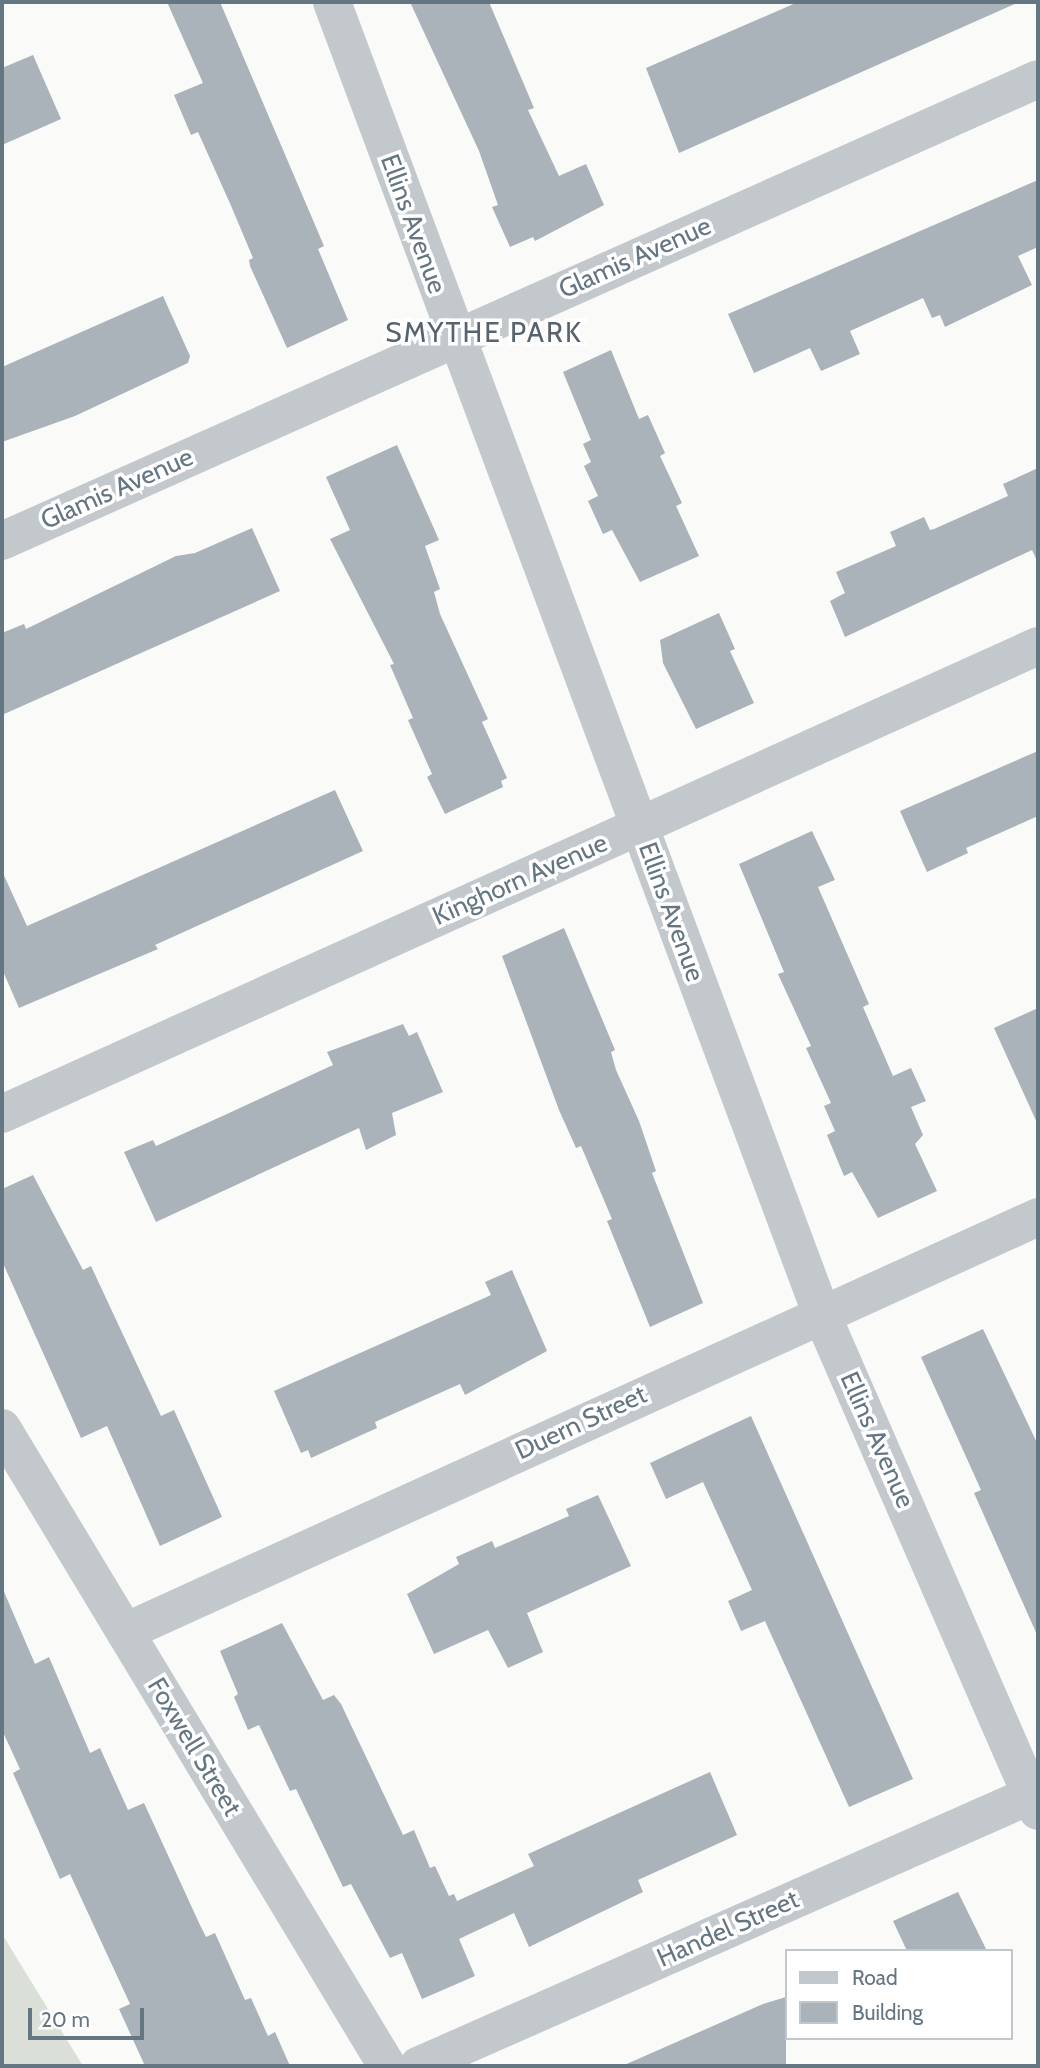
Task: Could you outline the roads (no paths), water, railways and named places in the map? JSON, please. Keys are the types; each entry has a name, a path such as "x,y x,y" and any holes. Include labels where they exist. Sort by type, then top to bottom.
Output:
{"street":[{"name":"Ellins Avenue","path":"332,2 454,337 821,1313 1036,1800"},
{"name":"Glamis Avenue","path":"2,541 454,337 1038,79"},
{"name":"Kinghorn Avenue","path":"2,1114 1038,646"},
{"name":"Duern Street","path":"125,1632 821,1313 1038,1217"},
{"name":"Foxwell Street","path":"2,1428 387,2066"},
{"name":"Handel Street","path":"418,2066 1036,1800"}],"district":[{"name":"SMYTHE PARK","path":"484,332"}]}
